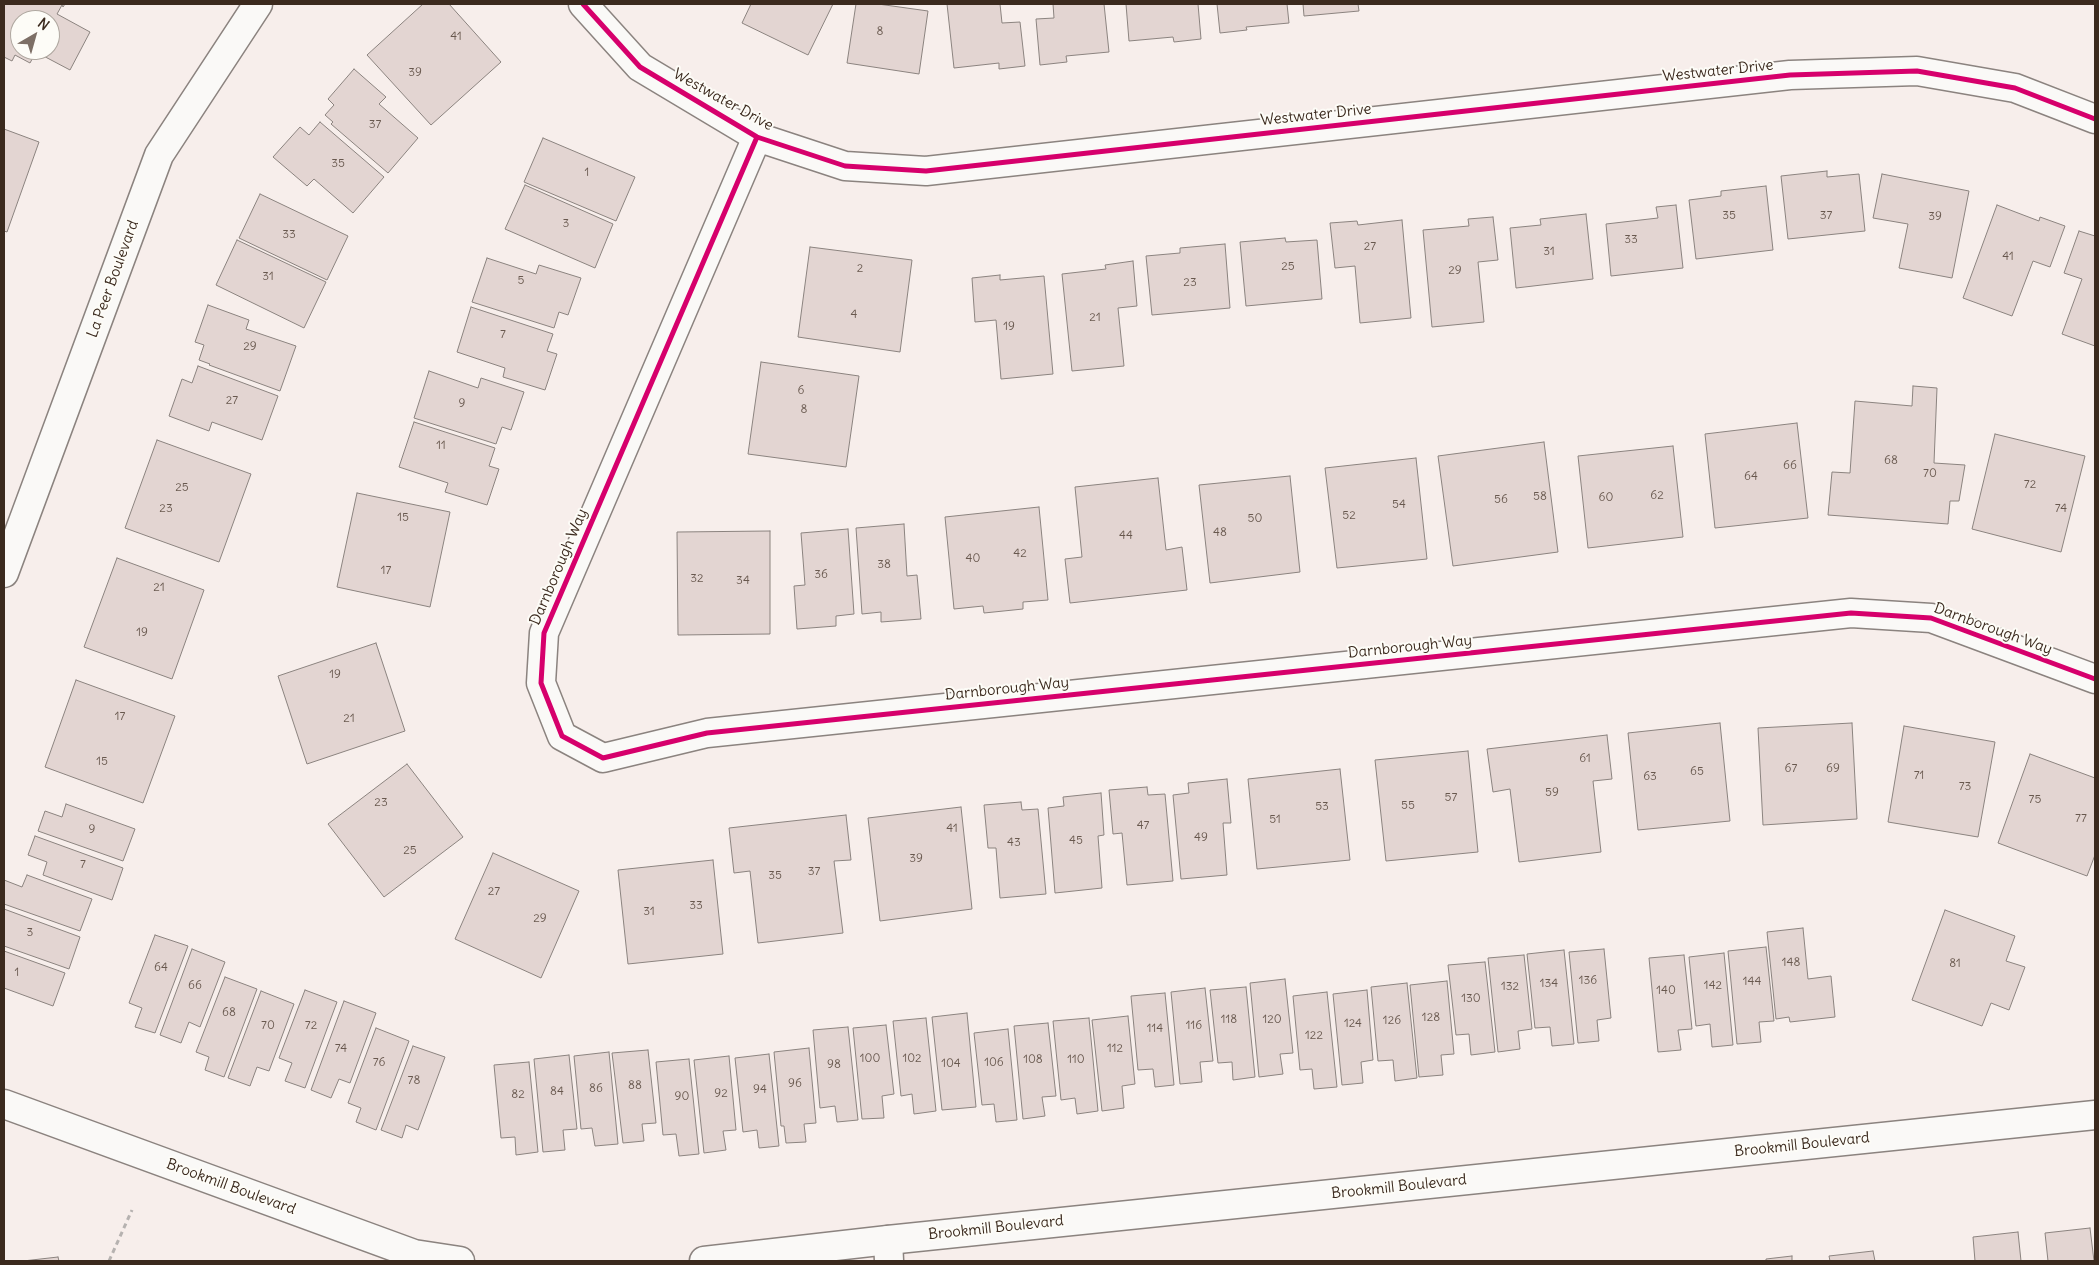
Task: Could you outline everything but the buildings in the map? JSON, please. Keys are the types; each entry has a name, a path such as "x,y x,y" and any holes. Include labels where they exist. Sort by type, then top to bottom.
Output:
{"street":[{"name":"La Peer Boulevard","path":"4,573 159,155 258,4"},
{"name":"Westwater Drive","path":"583,4 640,67 757,137 845,166 926,171 1790,75 1917,71 2015,88 2095,119"},
{"name":"Darnborough Way","path":"757,137 544,633 541,683 562,736 603,758 707,733 1851,613 1931,618 2095,679"},
{"name":"Brookmill Boulevard","path":"4,1104 414,1254 460,1261"},
{"name":"Brookmill Boulevard","path":"704,1261 888,1250 2095,1115"}],"path":[{"path":"108,1261 132,1210"}],"cycle path":[{"path":"583,4 640,67 757,137 845,166 926,171 1790,75 1917,71 2015,88 2095,119"},
{"path":"757,137 544,633 541,683 562,736 603,758 707,733 1851,613 1931,618 2095,679"}]}
